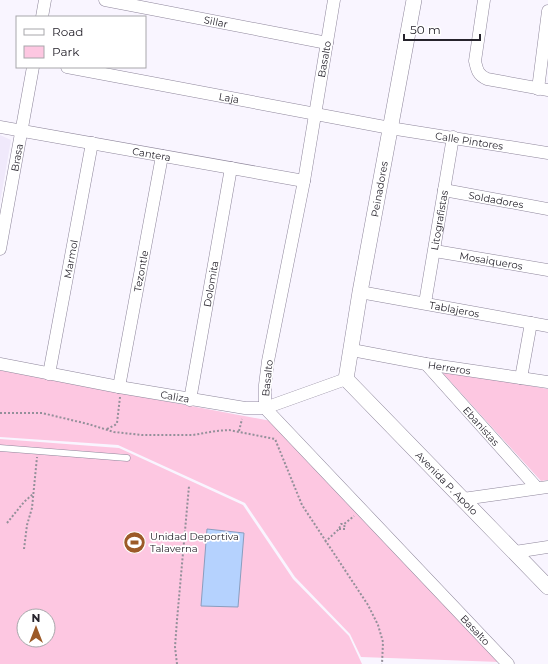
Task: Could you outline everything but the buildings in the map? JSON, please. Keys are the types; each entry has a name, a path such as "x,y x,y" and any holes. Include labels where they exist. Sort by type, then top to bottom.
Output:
{"street":[{"path":"42,16 46,0"},
{"name":"Sillar","path":"105,0 327,43"},
{"name":"Basalto","path":"334,0 314,113 304,181 268,362 265,385 265,408 508,664"},
{"name":"Peinadores","path":"346,379 352,350 360,292 414,0"},
{"path":"484,0 475,61 477,71 480,76 487,79 543,90 548,11"},
{"name":"Brasa","path":"0,249 33,68"},
{"name":"Laja","path":"72,68 390,128"},
{"name":"Cantera","path":"0,127 304,181"},
{"name":"Calle Pintores","path":"390,128 548,153"},
{"name":"Litografistas","path":"424,303 453,137"},
{"name":"Marmol","path":"49,374 92,143"},
{"name":"Tezontle","path":"119,387 162,156"},
{"name":"Dolomita","path":"190,400 231,168"},
{"name":"Soldadores","path":"444,190 548,209"},
{"name":"Mosaiqueros","path":"434,251 548,270"},
{"name":"Tablajeros","path":"360,292 548,326"},
{"path":"521,378 531,323"},
{"name":"Herreros","path":"352,350 426,364 548,382"},
{"name":"Caliza","path":"0,364 190,400 245,408 265,408 346,379"},
{"name":"Ebanistas","path":"426,364 543,488"},
{"name":"Avenida P. Apolo","path":"346,379 548,587"},
{"path":"463,499 543,488"},
{"path":"515,552 548,547"}],"lane":[{"path":"0,448 127,458"}],"path":[{"path":"106,429 117,423 120,398 119,387"},
{"path":"239,431 245,408"},
{"path":"0,413 42,413 114,432 142,435 176,436 216,431 239,431 275,439 302,505 368,605 378,625 383,642 382,664"},
{"path":"24,549 34,493 37,451"},
{"path":"177,664 175,646 189,486"},
{"path":"7,522 34,493"},
{"path":"339,530 341,524 344,524 361,509"},
{"path":"325,542 339,530 344,529 344,524"}],"shaded area":[{"path":"0,135 11,140 0,203"}],"green space":[{"path":"439,369 548,389 548,480 541,481"},
{"path":"0,370 271,421 500,662 361,657 350,634 295,577 245,503 118,445 0,437"},
{"name":"Unidad Deportiva Talaverna","path":"0,439 119,448 243,505 293,579 349,636 362,664 0,664"}],"water":[{"path":"207,529 244,533 238,607 201,606"}],"place":[{"name":"Unidad Deportiva Talaverna","path":"134,542"}]}
